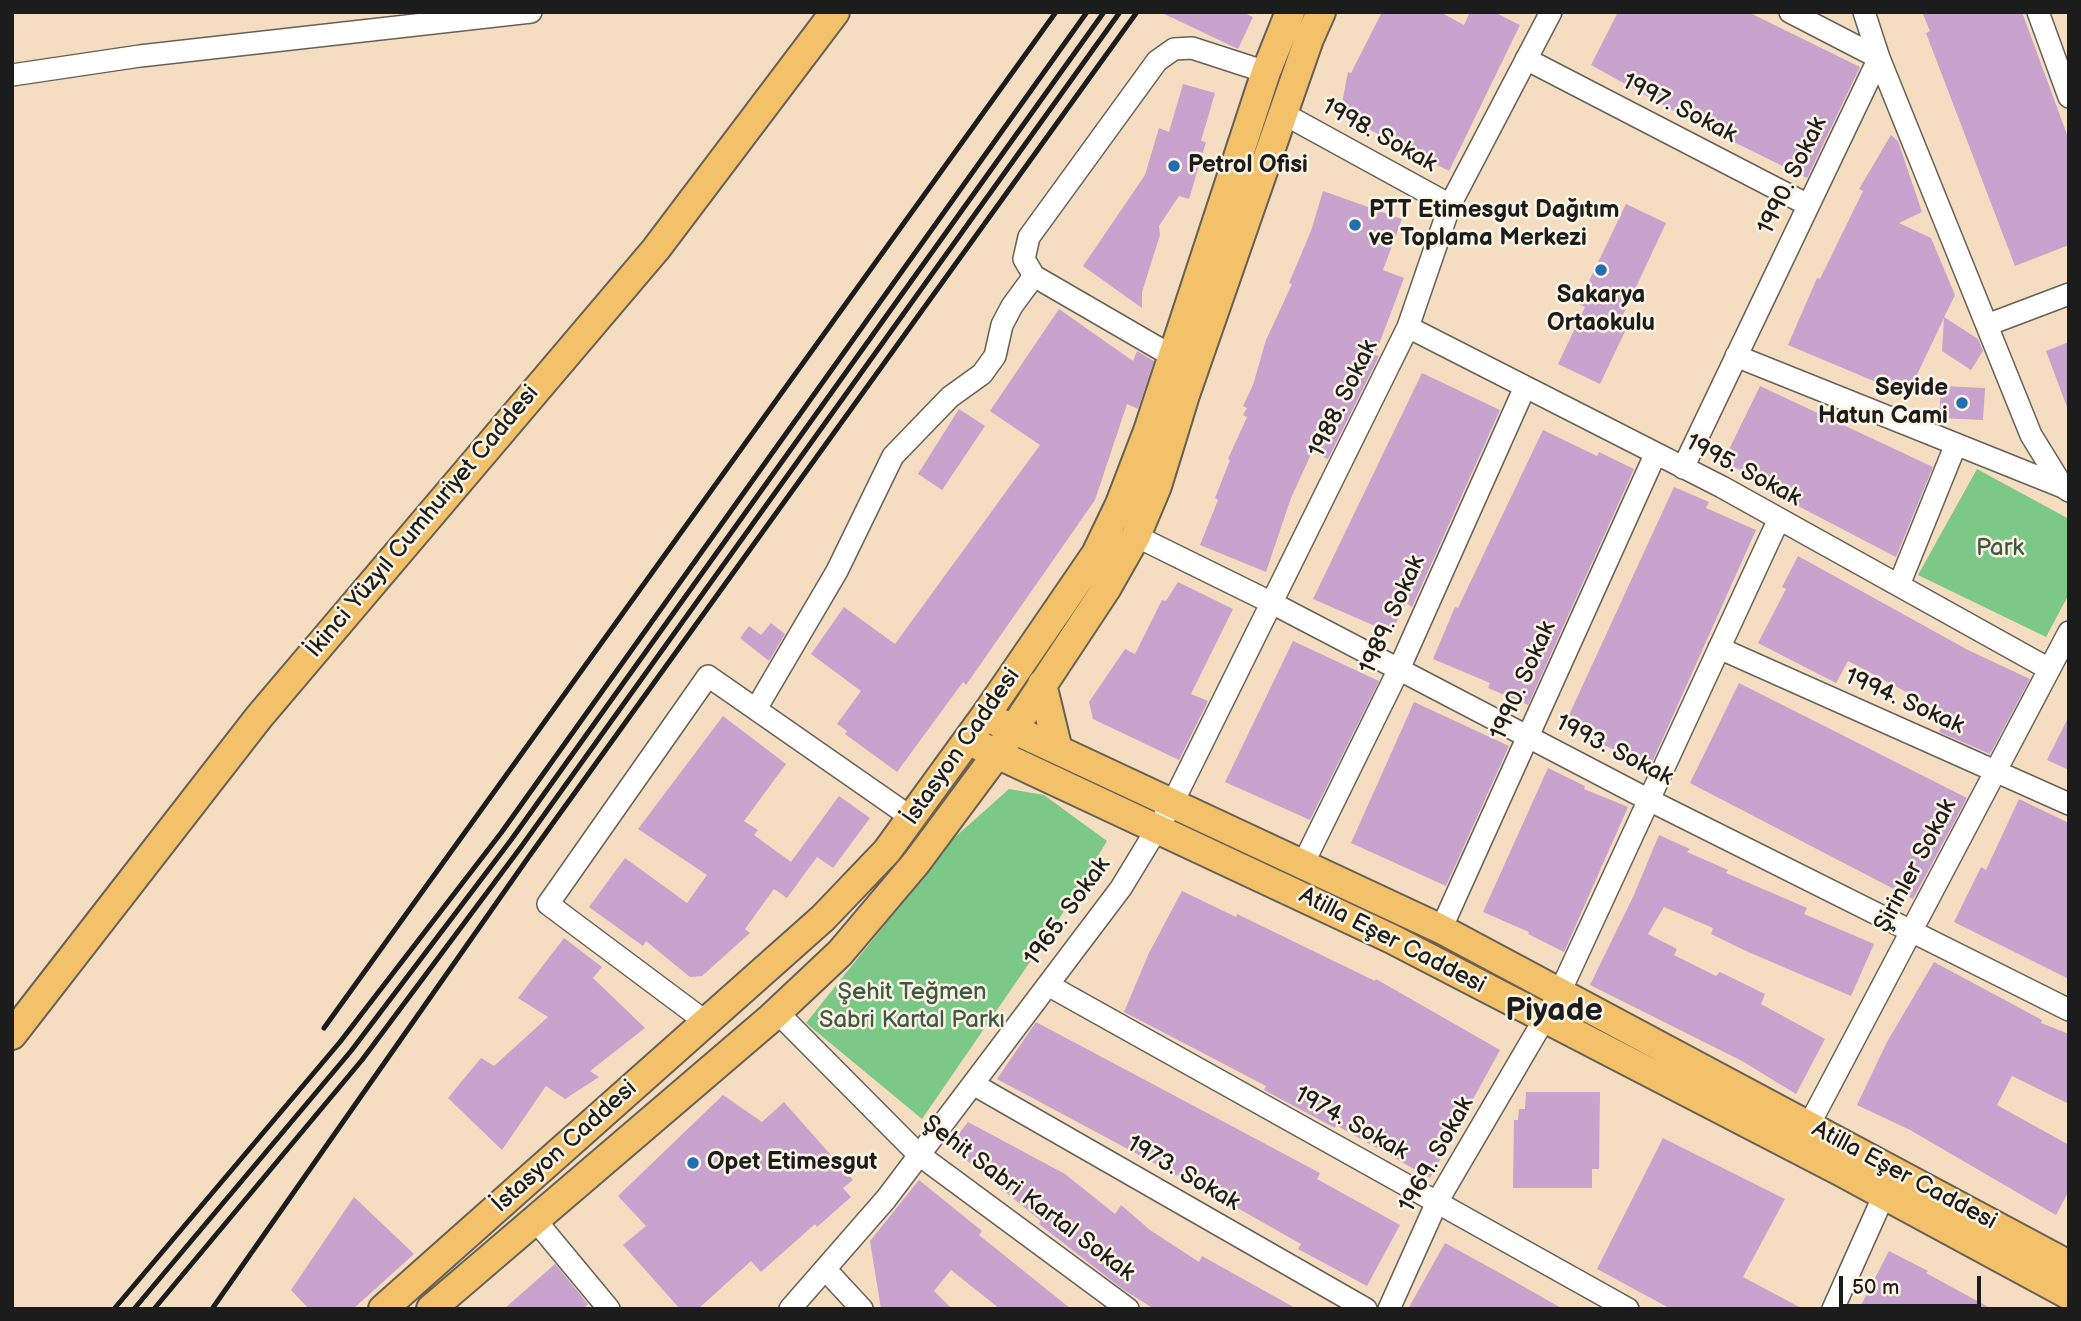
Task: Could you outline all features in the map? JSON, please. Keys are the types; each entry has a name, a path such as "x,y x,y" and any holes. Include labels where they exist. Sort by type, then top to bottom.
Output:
{"main road":[{"name":"İkinci Yüzyıl Cumhuriyet Caddesi","path":"12,1035 259,717 656,248 835,12"},
{"name":"İstasyon Caddesi","path":"383,1309 823,918 887,851 985,716 1096,554 1121,504 1266,72 1290,12"},
{"name":"İstasyon Caddesi","path":"431,1309 777,1012 840,953 916,863 997,754 1106,589 1136,537 1157,486 1185,395 1321,12"},
{"path":"1042,684 1058,750"},
{"name":"Atilla Eşer Caddesi","path":"985,716 1172,804 1304,862 1441,929 2069,1265"},
{"name":"Atilla Eşer Caddesi","path":"968,740 1156,830 1295,891 1884,1195 2069,1295"}],"street":[{"path":"12,75 140,56 531,12"},
{"name":"1988. Sokak","path":"1172,804 1408,327 1450,205 1551,12"},
{"path":"1790,12 1879,58"},
{"path":"1864,12 1879,58 2031,435 2066,489"},
{"path":"2038,12 2069,97"},
{"path":"1172,356 1034,276 1024,259 1029,237 1157,61 1174,49 1192,48 1266,72"},
{"name":"1990. Sokak","path":"1683,468 1879,58"},
{"name":"1997. Sokak","path":"1527,59 1808,205"},
{"name":"1998. Sokak","path":"1284,114 1450,205"},
{"path":"756,709 837,570 893,456 950,397 982,374 995,356 1002,325 1012,306 1034,276"},
{"path":"1986,325 2069,294"},
{"name":"1995. Sokak","path":"1408,327 1779,519 2049,669"},
{"path":"1736,356 2066,489"},
{"name":"1989. Sokak","path":"1304,862 1399,669 1525,387"},
{"path":"1899,585 1956,444"},
{"name":"1990. Sokak","path":"1441,929 1655,455"},
{"name":"1969. Sokak","path":"1389,1309 1437,1202 1559,994 1779,519"},
{"name":"1993. Sokak","path":"1136,537 1272,603 1649,800 2069,1010"},
{"name":"Şirinler Sokak","path":"1809,1125 2069,632"},
{"name":"1994. Sokak","path":"1719,648 2069,804"},
{"path":"706,1022 548,904 708,676 912,818"},
{"name":"1965. Sokak","path":"790,1309 886,1199 1048,985 1121,888 1172,804"},
{"name":"1974. Sokak","path":"1048,985 1628,1309"},
{"name":"Şehit Sabri Kartal Sokak","path":"777,1012 918,1154 1128,1309"},
{"name":"1973. Sokak","path":"973,1084 1366,1309"},
{"path":"1833,1309 1884,1195"},
{"path":"536,1221 609,1309"},
{"path":"825,1269 862,1309"}],"green space":[{"name":"Park","path":"1977,469 2069,519 2069,594 2046,637 1918,575"},
{"name":"Şehit Teğmen Sabri Kartal Parkı","path":"1009,789 1044,795 1107,841 1054,927 922,1119 806,1023 954,838"}],"building":[{"path":"1160,12 1242,12 1253,17 1238,49"},
{"path":"1382,12 1440,12 1464,25 1470,12 1494,12 1520,25 1449,171 1340,114 1348,72 1351,73"},
{"path":"1618,12 1748,12 1860,67 1807,178 1701,126 1591,65"},
{"path":"1922,12 2022,12 2069,140 2069,245 2015,266 1926,33 1930,31"},
{"path":"1183,84 1215,93 1201,141 1206,142 1189,199 1179,196 1159,226 1160,235 1142,292 1142,308 1083,266 1145,175 1159,128 1169,132"},
{"path":"1891,135 1898,141 1922,212 1899,223 1931,238 1955,295 1944,317 1978,339 1983,351 1971,370 1942,351 1944,318 1905,400 1875,385 1876,382 1788,345 1817,278 1820,279 1863,191 1859,189"},
{"path":"1323,191 1402,219 1383,270 1404,278 1375,355 1379,356 1328,459 1312,452 1291,498 1266,572 1200,545 1218,500 1215,498 1230,460 1228,459 1247,417 1243,415 1247,408 1243,406 1253,385 1266,340 1292,284 1289,283 1311,231"},
{"path":"1626,204 1666,223 1621,319 1629,323 1600,384 1558,364 1585,307 1578,304"},
{"path":"1059,309 1133,361 1137,351 1154,361 1138,409 1127,404 1095,500 966,685 963,682 897,772 845,734 847,731 837,724 861,691 811,654 844,607 895,644 1040,445 990,411"},
{"path":"2069,342 2069,407 2067,407 2046,351"},
{"path":"1422,373 1500,410 1412,607 1406,603 1391,633 1313,599"},
{"path":"1760,386 1933,467 1896,557 1771,492 1774,486 1723,462"},
{"name":"Seyide Hatun Cami","path":"1941,386 1985,388 1983,420 1939,418"},
{"path":"959,409 985,426 942,490 918,474"},
{"path":"1543,430 1597,456 1599,452 1634,469 1528,705 1488,688 1490,683 1433,659 1455,607 1458,608"},
{"path":"1674,487 1709,502 1706,508 1756,530 1650,767 1564,726"},
{"path":"1798,556 1968,650 2030,679 1990,754 1939,732 1948,714 1848,661 1836,683 1758,643 1786,589 1782,587"},
{"path":"1178,582 1233,609 1191,694 1208,701 1179,760 1093,719 1089,702 1125,649 1135,654 1162,600 1166,601"},
{"path":"771,623 785,634 769,661 740,638 749,626 761,635"},
{"path":"1293,641 1379,681 1310,820 1225,782"},
{"path":"1739,683 1967,798 1913,899 1690,783"},
{"path":"1414,702 1509,746 1446,886 1351,843"},
{"path":"723,716 786,764 744,821 758,830 754,835 791,862 839,796 870,818 833,868 817,857 787,898 774,889 745,929 750,933 702,976 690,977 646,941 643,946 589,907 625,858 687,903 707,875 638,829"},
{"path":"2069,716 2069,770 2047,760"},
{"path":"1548,768 1585,786 1584,789 1628,807 1564,952 1528,934 1529,932 1483,912"},
{"path":"2019,799 2069,823 2069,979 1954,922 1981,867 1986,870"},
{"path":"1659,835 1690,849 1687,852 1728,870 1726,873 1807,908 1804,914 1874,944 1851,996 1746,951 1711,934 1713,928 1664,907 1648,934 1677,949 1674,955 1716,976 1720,972 1765,994 1761,1004 1825,1039 1796,1094 1742,1061 1590,985 1633,897"},
{"path":"1182,891 1236,917 1237,914 1375,981 1376,979 1500,1050 1430,1178 1336,1125 1335,1128 1264,1090 1266,1086 1124,1012 1149,953"},
{"path":"564,938 602,967 593,978 645,1028 590,1071 599,1077 565,1099 546,1086 502,1150 448,1098 481,1058 494,1066 548,1017 518,998"},
{"path":"1934,962 2042,1020 2041,1023 2069,1034 2069,1104 2012,1076 1997,1105 2069,1145 2069,1191 2056,1215 1910,1130 1857,1105 1887,1042"},
{"path":"1036,1022 1320,1173 1317,1179 1400,1225 1367,1286 1298,1249 1301,1244 1225,1201 997,1079"},
{"path":"1526,1092 1600,1092 1599,1169 1592,1169 1592,1188 1513,1188 1514,1120 1518,1120 1519,1109 1525,1109"},
{"path":"723,1095 762,1122 784,1102 853,1180 843,1188 851,1197 817,1227 815,1224 761,1272 751,1261 698,1309 680,1309 623,1245 646,1226 618,1196"},
{"path":"968,1122 1065,1174 1115,1214 1121,1205 1150,1230 1199,1262 1202,1256 1297,1309 1154,1309 1121,1288 1039,1224 1041,1221 949,1146"},
{"path":"1663,1138 1785,1199 1743,1277 1803,1309 1671,1309 1597,1269"},
{"path":"919,1180 982,1231 979,1235 1071,1309 1000,1309 951,1270 934,1291 952,1309 881,1309 870,1241"},
{"path":"354,1197 414,1254 353,1309 309,1309 291,1290"},
{"path":"1445,1243 1498,1272 1563,1309 1408,1309"},
{"path":"1889,1251 1928,1271 1926,1273 1992,1309 1859,1309"},
{"path":"555,1264 588,1304 583,1309 504,1309"}],"railway":[{"path":"324,1028 1056,12"},
{"path":"114,1309 340,1042 501,833 1087,12"},
{"path":"134,1309 351,1051 511,840 1104,12"},
{"path":"154,1309 362,1060 521,847 1120,12"},
{"path":"212,1309 530,855 1137,12"}],"place":[{"name":"Petrol Ofisi","path":"1174,166"},
{"name":"PTT Etimesgut Dağıtım ve Toplama Merkezi","path":"1355,225"},
{"name":"Sakarya Ortaokulu","path":"1601,270"},
{"name":"Seyide Hatun Cami","path":"1962,403"},
{"name":"Opet Etimesgut","path":"693,1163"}],"district":[{"name":"Piyade","path":"1554,1012"}]}
